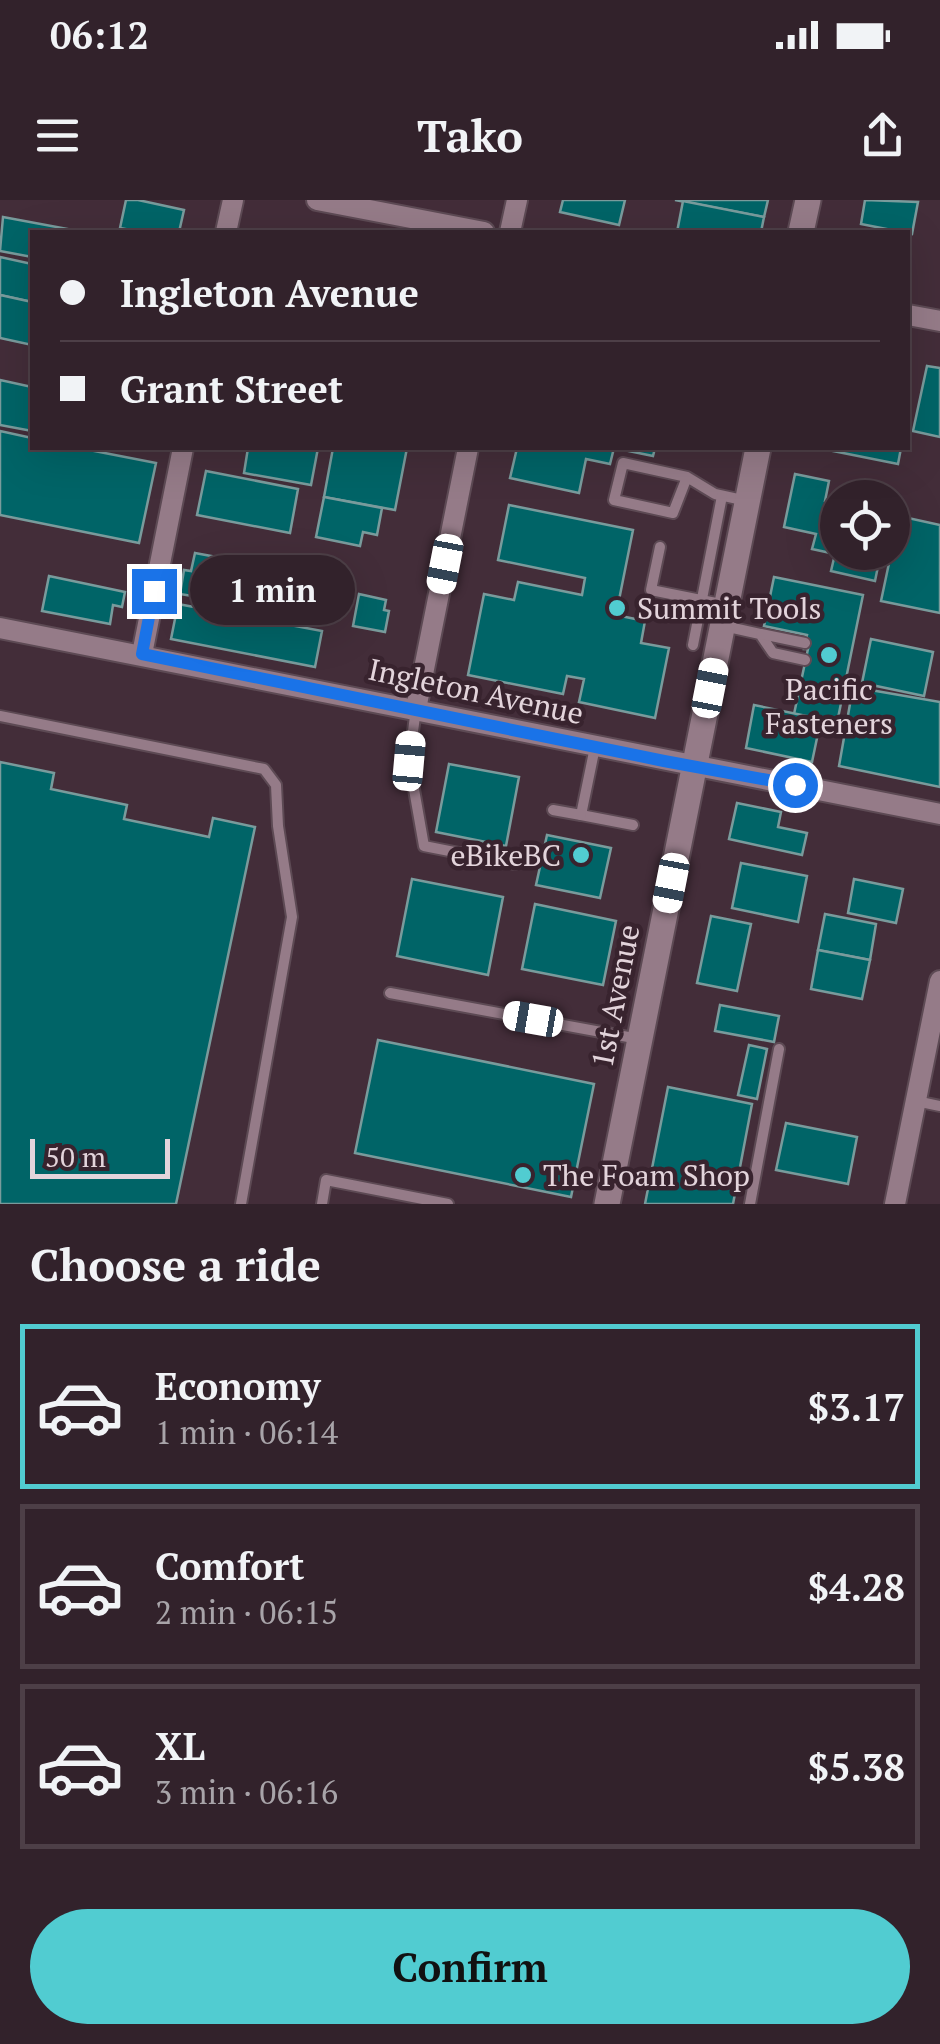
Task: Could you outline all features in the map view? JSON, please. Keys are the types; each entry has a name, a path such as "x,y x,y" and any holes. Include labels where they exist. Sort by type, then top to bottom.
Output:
{"street":[{"path":"226,230 233,200"},
{"path":"316,200 474,230"},
{"path":"510,230 516,200"},
{"path":"802,230 808,200"},
{"path":"910,314 940,322"},
{"path":"142,654 183,450"},
{"path":"416,710 468,450"},
{"name":"1st Avenue","path":"607,1204 694,766 717,610 748,502 758,450"},
{"name":"Ingleton Avenue","path":"0,628 940,814"},
{"path":"895,1204 940,982"}],"lane":[{"path":"686,476 673,513 614,500 623,464 686,476 722,496 748,502"},
{"path":"692,645 717,610 722,496"},
{"path":"660,547 651,590 717,610 760,634 805,643"},
{"path":"760,634 773,653 806,660"},
{"path":"416,710 409,761 424,846 515,864"},
{"path":"0,716 264,769 276,785 292,917 241,1204"},
{"path":"581,815 595,746"},
{"path":"553,810 633,825"},
{"path":"390,993 640,1039"},
{"path":"750,1204 780,1049"},
{"path":"916,1101 940,1106"},
{"path":"322,1204 326,1180 448,1204"}],"building":[{"path":"126,200 184,210 179,230 120,228"},
{"path":"563,200 625,200 619,225 560,212"},
{"path":"675,200 768,200 764,217"},
{"path":"865,200 918,202 912,234 910,230 861,224"},
{"path":"683,201 764,217 761,230 677,230"},
{"path":"3,217 73,230 30,230 30,257 0,251"},
{"path":"0,257 30,264 30,302 0,295"},
{"path":"0,295 30,302 30,345 0,338"},
{"path":"927,366 940,368 940,437 913,431"},
{"path":"0,380 30,387 30,431 0,425"},
{"path":"0,431 30,438 30,450 89,450 156,463 139,543 0,515"},
{"path":"248,450 318,450 311,485 244,473"},
{"path":"333,450 407,450 395,510 324,497"},
{"path":"517,450 614,450 610,464 586,459 579,493 510,478"},
{"path":"624,450 654,450 653,456"},
{"path":"828,450 901,450 898,464"},
{"path":"206,471 298,489 290,533 197,515"},
{"path":"795,474 824,480 820,480 820,551 812,549 816,534 784,527"},
{"path":"324,497 382,508 377,535 363,532 360,546 316,537"},
{"path":"509,505 633,530 616,615 645,621 641,643 669,648 655,718 579,702 584,679 567,676 563,694 468,675 484,594 514,600 518,582 582,595 585,578 498,560"},
{"path":"910,518 940,525 940,613 881,601 888,570 910,570"},
{"path":"195,553 297,572 289,614 231,606 236,581 226,580 222,601 180,594 184,570 191,571"},
{"path":"831,570 877,570 875,581"},
{"path":"49,576 125,592 122,607 113,605 110,624 42,611"},
{"name":"Pacific Fasteners","path":"774,577 863,595 837,723 794,714 808,649 804,649 807,635 764,626"},
{"path":"359,594 386,600 384,610 389,611 385,632 353,626"},
{"path":"178,604 322,631 315,667 171,639"},
{"path":"871,639 933,652 924,696 862,683"},
{"path":"853,687 940,702 940,787 839,766"},
{"path":"754,705 821,719 812,762 746,748"},
{"path":"0,762 54,773 51,789 127,805 124,819 209,837 213,818 255,827 176,1204 0,1204"},
{"path":"449,764 519,777 506,846 436,832"},
{"path":"737,803 781,812 778,827 807,833 802,855 729,839"},
{"path":"547,835 611,848 600,898 536,885"},
{"path":"741,863 807,876 798,922 732,908"},
{"path":"412,879 503,897 488,975 397,956"},
{"path":"854,879 903,889 896,923 848,913"},
{"path":"535,904 616,921 603,985 522,969"},
{"path":"825,914 876,924 870,960 818,950"},
{"path":"711,916 751,924 737,991 697,983"},
{"path":"818,950 870,960 862,999 811,989"},
{"path":"720,1005 779,1016 774,1042 715,1031"},
{"path":"378,1040 594,1084 571,1197 355,1153"},
{"path":"749,1045 767,1049 757,1099 738,1095"},
{"path":"668,1087 752,1104 733,1204 645,1204"},
{"path":"786,1123 857,1137 848,1184 776,1170"}],"place":[{"name":"Summit Tools","path":"617,608"},
{"name":"Pacific Fasteners","path":"829,655"},
{"name":"eBikeBC","path":"581,855"},
{"name":"The Foam Shop","path":"523,1175"}],"route":[{"path":"154,591 142,654 795,785"}]}
